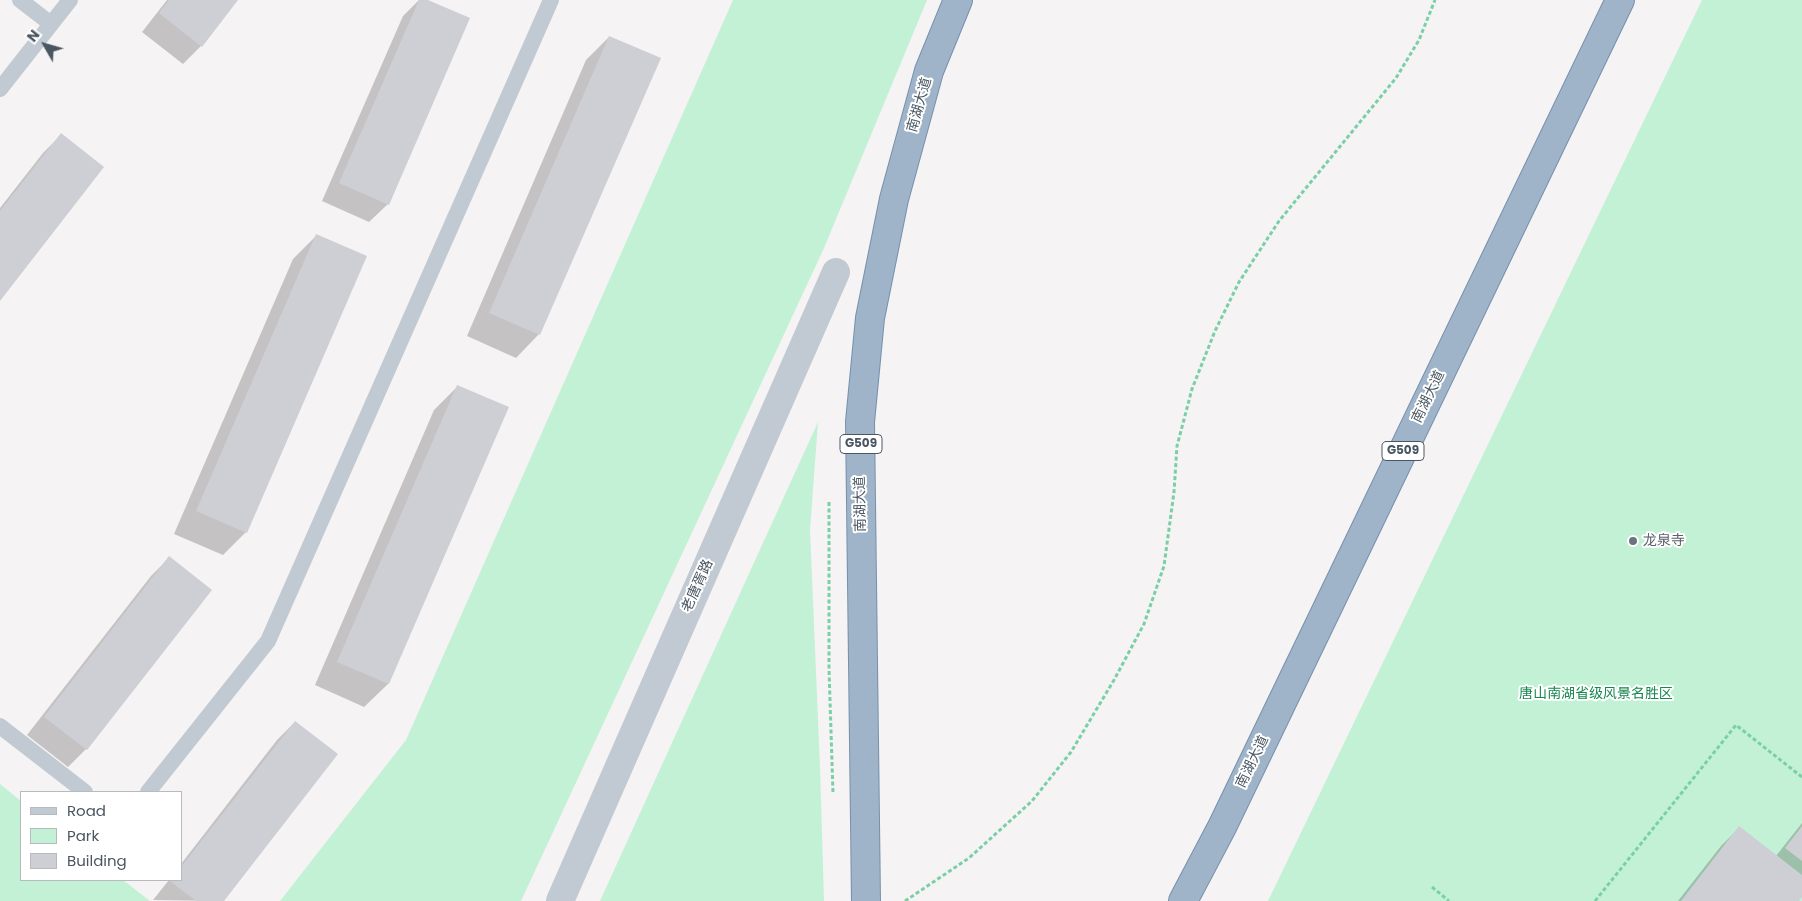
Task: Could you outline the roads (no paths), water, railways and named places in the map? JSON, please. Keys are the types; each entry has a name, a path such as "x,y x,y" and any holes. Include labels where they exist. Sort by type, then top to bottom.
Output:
{"highway":[{"name":"南湖大道","path":"866,901 860,422 870,318 896,190 929,71 958,0"},
{"name":"南湖大道","path":"1184,901 1222,827 1620,0"}],"street":[{"name":"老唐胥路","path":"560,901 836,272"}],"lane":[{"path":"20,0 51,24"},
{"path":"0,89 70,0"},
{"path":"149,791 268,641 551,0"},
{"path":"0,726 84,791"}],"place":[{"name":"龙泉寺","path":"1633,541"}],"park label":[{"name":"唐山南湖省级风景名胜区","path":"1596,694"}]}
